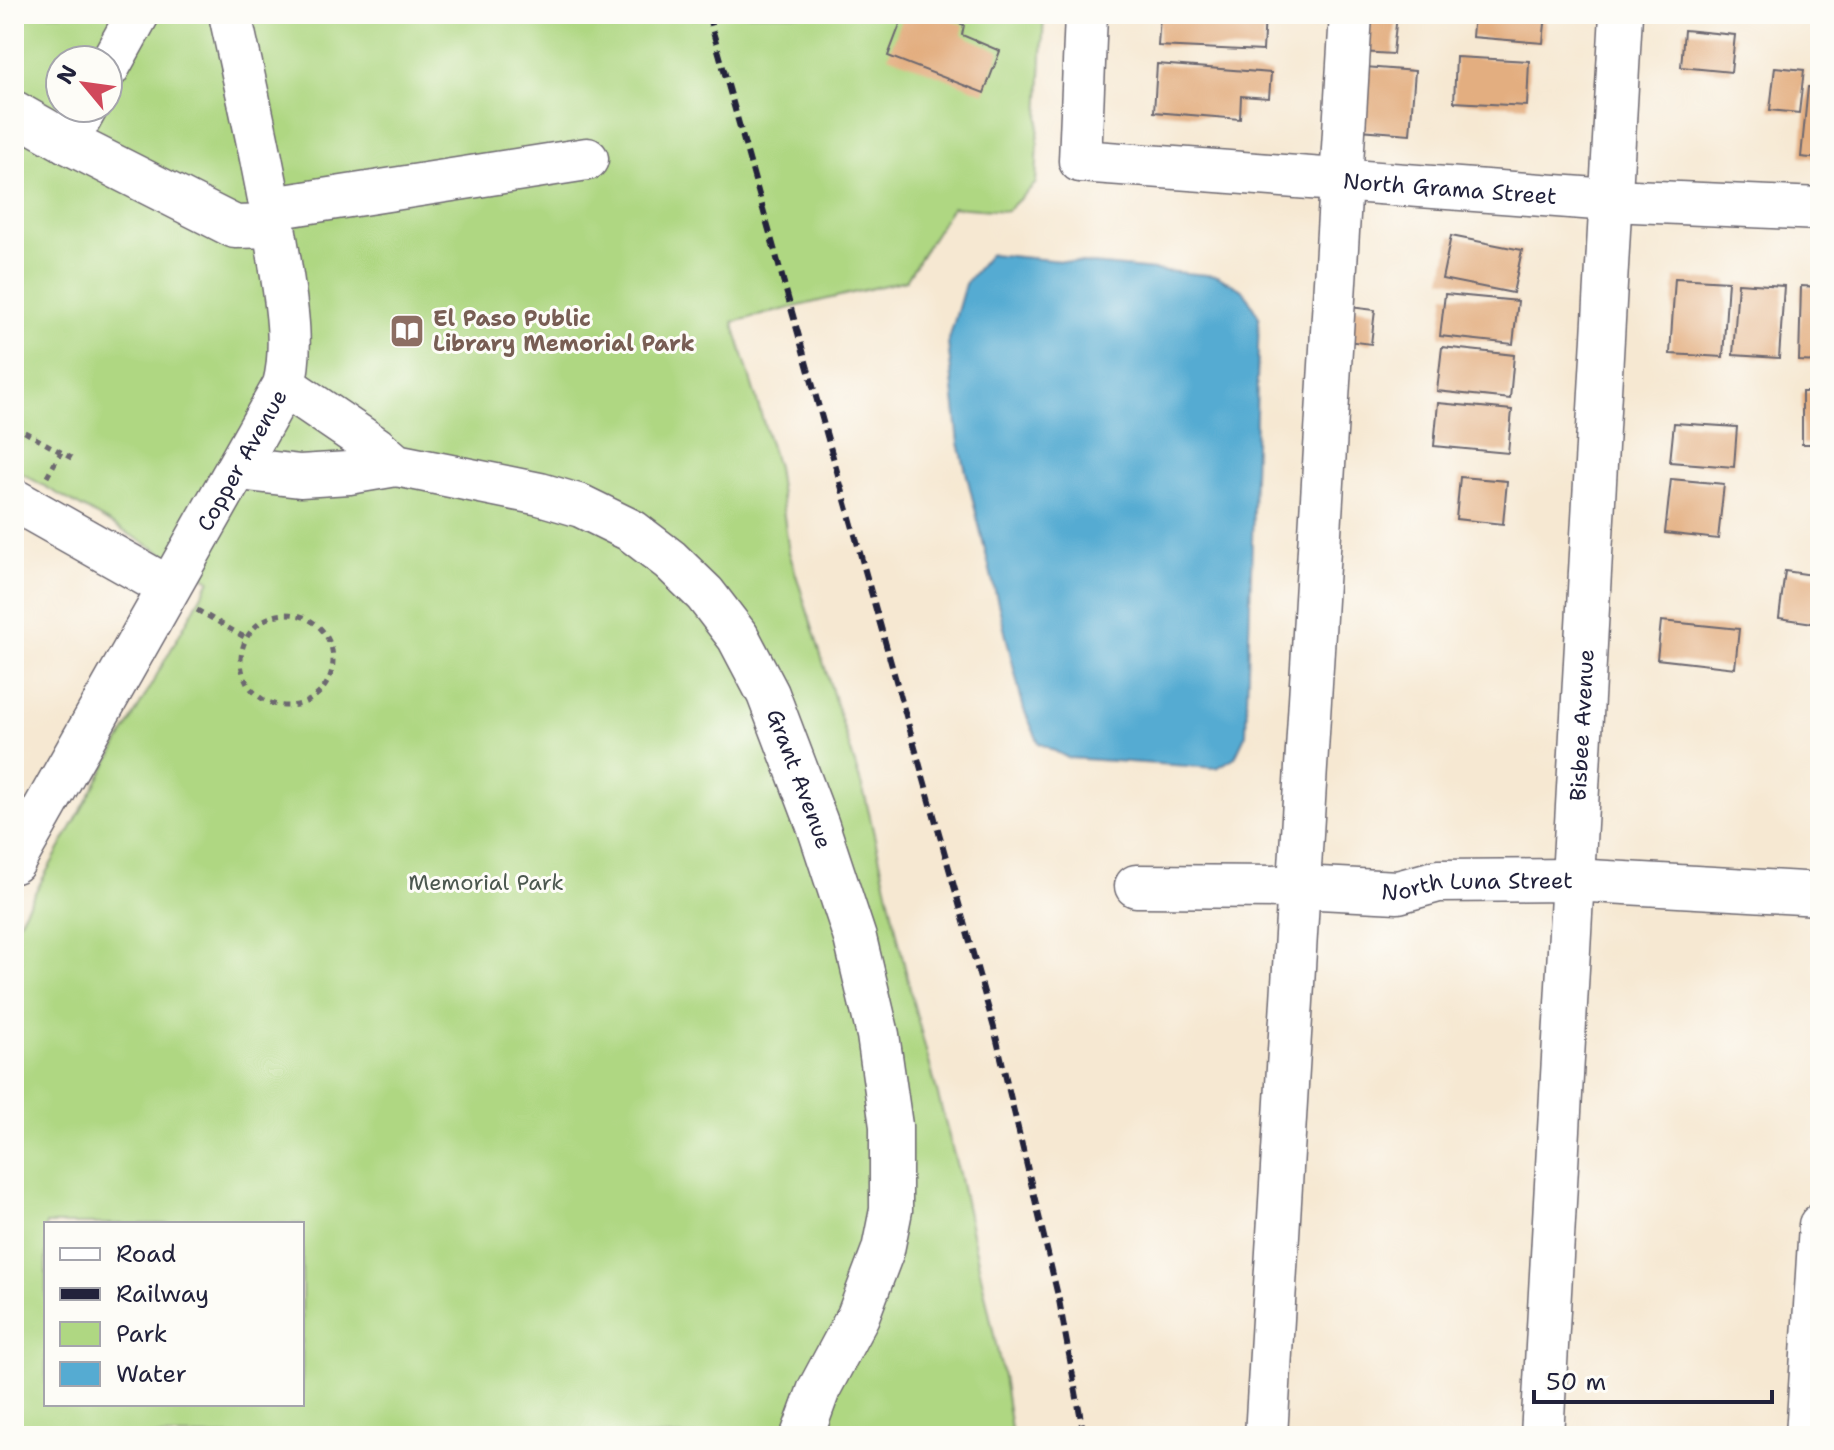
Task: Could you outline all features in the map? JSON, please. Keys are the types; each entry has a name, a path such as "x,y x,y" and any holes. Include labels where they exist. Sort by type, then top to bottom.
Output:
{"street":[{"path":"121,44 138,14"},
{"name":"Copper Avenue","path":"14,862 179,596 239,469 284,385 288,368 286,303 273,217 230,14"},
{"name":"North Grama Street","path":"1086,14 1080,161 1610,200 1820,209"},
{"path":"1266,1436 1351,14"},
{"name":"Bisbee Avenue","path":"1542,1436 1621,14"},
{"path":"14,112 76,125 235,227 273,217 587,159"},
{"name":"Grant Avenue","path":"284,385 375,447 396,465 540,494 581,506 632,531 670,560 705,594 738,637 768,694 818,826 855,938 878,1035 891,1126 892,1196 883,1250 858,1316 819,1389 802,1436"},
{"path":"239,469 300,476 396,465"},
{"path":"14,500 179,596"},
{"name":"North Luna Street","path":"1136,886 1299,887 1398,892 1438,881 1572,880 1820,894"},
{"path":"1807,1436 1820,1225"}],"path":[{"path":"14,426 75,460"},
{"path":"179,596 246,638"},
{"path":"282,614 311,620 330,643 333,657 326,686 301,705 285,707 270,704 256,696 246,683 241,669 241,653 246,638 255,626 267,618 282,614"}],"green space":[{"name":"Memorial Park","path":"14,14 1044,14 1036,183 1007,211 952,207 906,280 733,322 777,467 789,552 866,800 913,1002 959,1174 1003,1376 1012,1436 14,1436 14,930 210,580 14,469"}],"water":[{"path":"990,254 1217,276 1244,291 1259,317 1246,734 1235,757 1217,768 1068,758 1039,743 1024,710 959,443 948,343 965,284"}],"building":[{"path":"904,14 918,19 921,14 935,14 964,25 962,35 1000,51 984,93 888,56"},
{"path":"1160,14 1265,14 1263,51 1158,46"},
{"path":"1365,14 1397,14 1393,54 1361,52"},
{"path":"1474,14 1546,14 1543,43 1472,37"},
{"path":"1684,30 1735,35 1731,72 1681,67"},
{"path":"1456,57 1529,61 1527,106 1454,102"},
{"path":"1157,64 1271,73 1269,98 1241,96 1240,119 1154,112"},
{"path":"1365,67 1415,71 1410,134 1360,130"},
{"path":"1775,67 1804,70 1799,113 1770,110"},
{"path":"1808,87 1820,88 1820,159 1801,157"},
{"path":"1451,236 1522,250 1513,293 1442,279"},
{"path":"1675,278 1728,281 1723,357 1670,354"},
{"path":"1738,283 1784,286 1779,358 1733,355"},
{"path":"1801,286 1820,287 1820,362 1799,361"},
{"path":"1445,294 1518,301 1513,344 1440,336"},
{"path":"1350,307 1375,310 1371,344 1346,341"},
{"path":"1442,347 1514,355 1510,399 1437,391"},
{"path":"1802,392 1820,392 1820,444 1802,444"},
{"path":"1438,403 1512,410 1508,453 1434,446"},
{"path":"1674,423 1737,427 1734,467 1670,462"},
{"path":"1460,477 1507,481 1503,524 1456,519"},
{"path":"1671,479 1724,484 1718,539 1665,533"},
{"path":"1785,571 1820,576 1820,624 1779,618"},
{"path":"1661,621 1739,629 1735,668 1657,659"}],"railway":[{"path":"708,14 994,1028 1059,1300 1084,1436"}],"place":[{"name":"El Paso Public Library Memorial Park","path":"407,331"}]}
